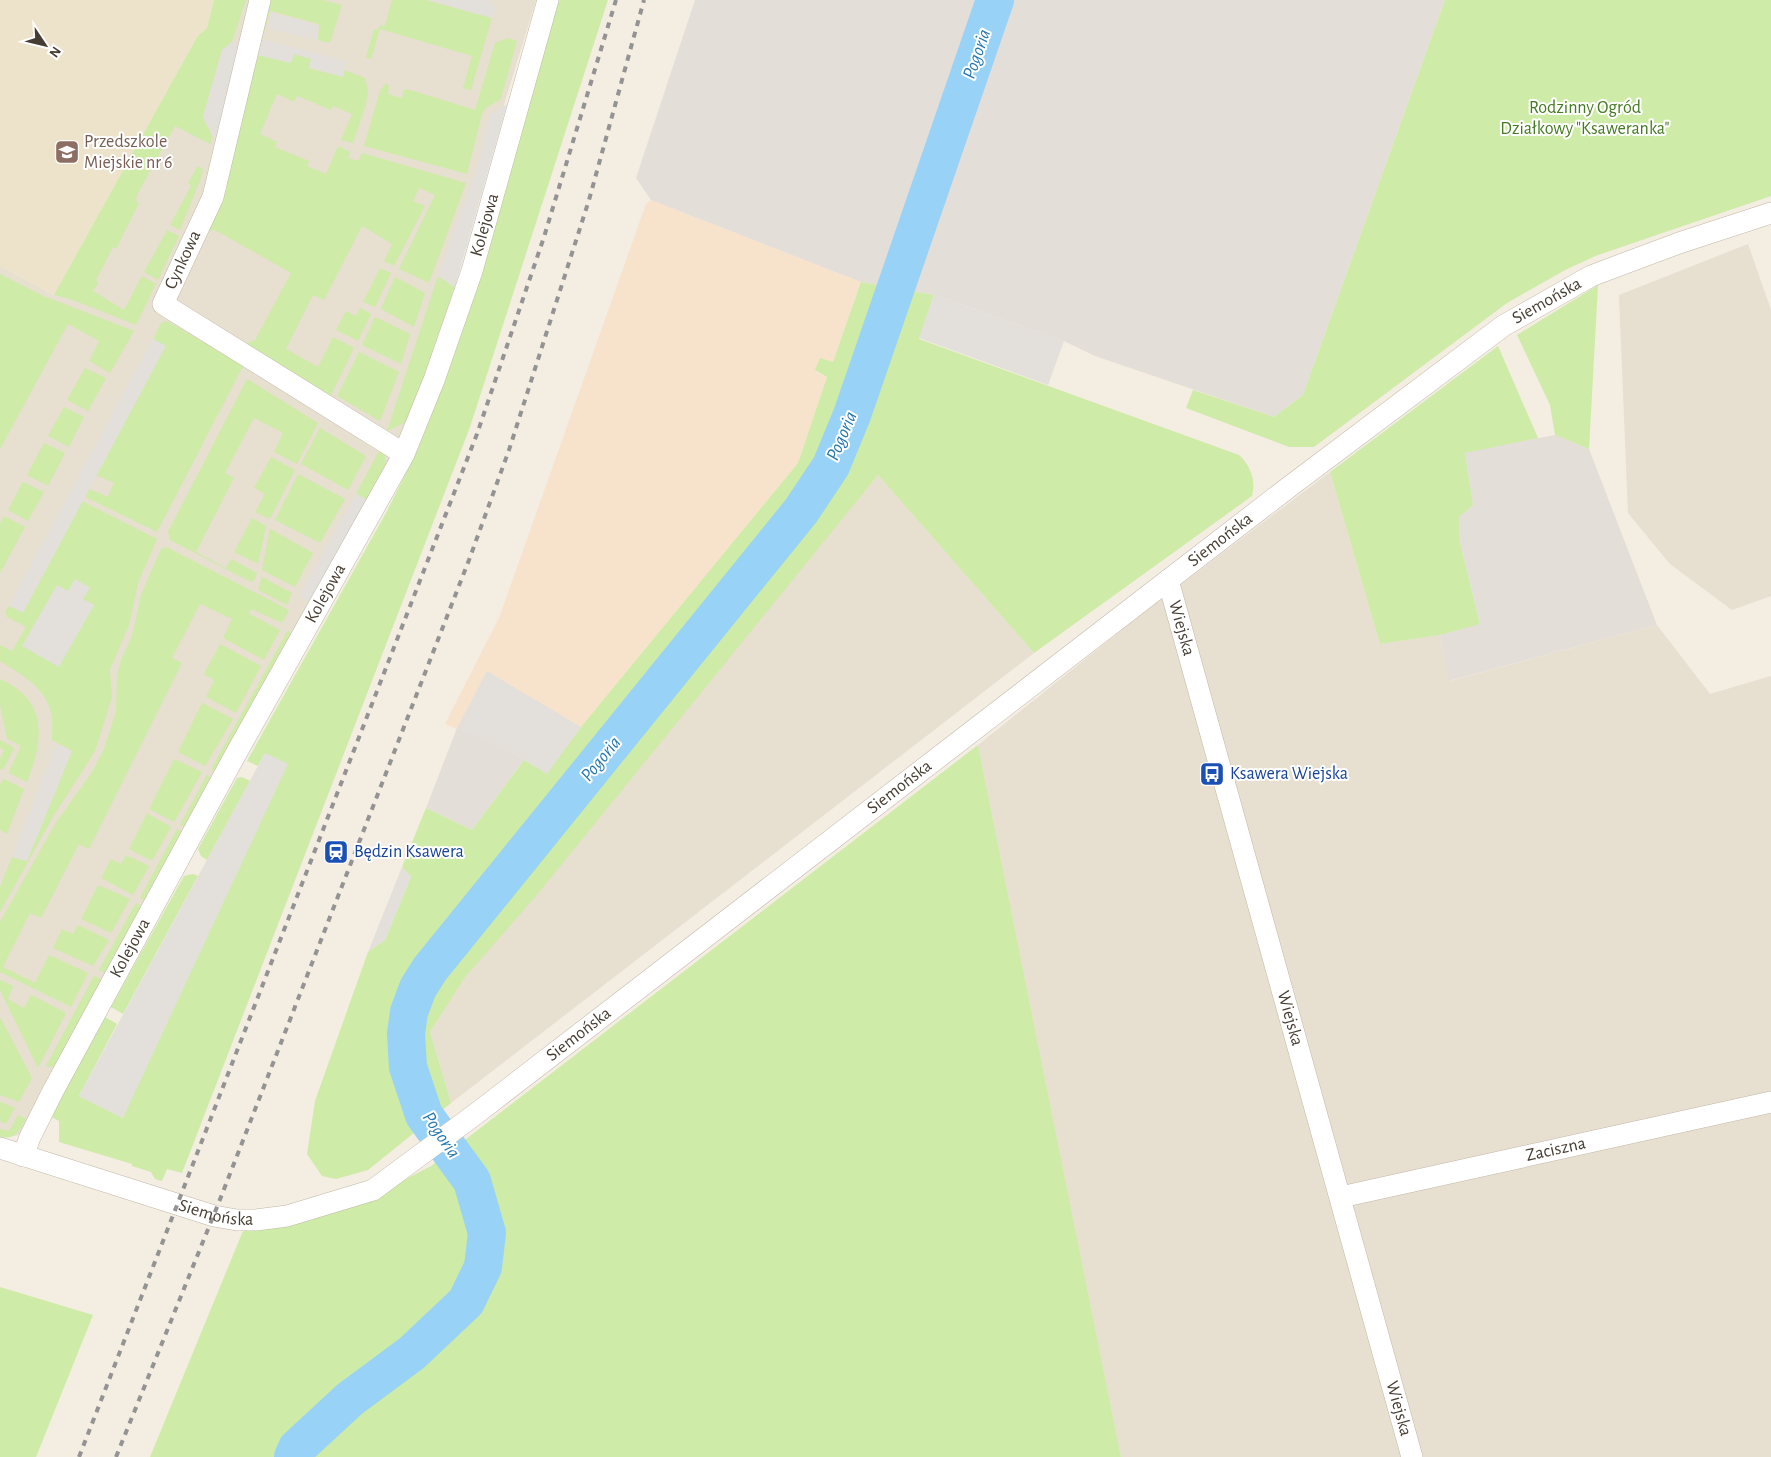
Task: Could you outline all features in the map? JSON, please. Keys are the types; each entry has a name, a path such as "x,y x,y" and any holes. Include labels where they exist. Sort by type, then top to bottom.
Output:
{"street":[{"name":"Cynkowa","path":"260,0 213,197 163,304 404,454"},
{"name":"Kolejowa","path":"23,1156 30,1137 53,1091 234,759 404,454 434,380 472,271 548,0"},
{"name":"Siemońska","path":"0,1148 214,1216 246,1220 287,1216 373,1190 1168,580 1503,326 1591,276 1679,243 1771,213"},
{"name":"Wiejska","path":"1168,580 1342,1196 1412,1457"},
{"name":"Zaciszna","path":"1342,1196 1771,1102"}],"shaded area":[{"name":"Przedszkole Miejskie nr 6","path":"0,0 214,0 207,28 197,37 54,295 0,266"},
{"path":"214,0 536,0 408,418 390,464 19,1135 0,1138 0,266 54,295 207,28"},
{"path":"427,0 486,0 491,2 496,9 492,18"},
{"path":"695,0 1445,0 1303,395 1274,417 1095,356 1064,341 934,295 861,282 651,200 636,178"},
{"path":"271,13 319,26 317,40 267,28"},
{"path":"262,39 347,61 343,77 309,68 311,59 294,54 291,63 258,55"},
{"path":"232,42 239,46 218,138 213,137 203,117 222,50"},
{"path":"507,104 455,287 438,276 477,167 490,115"},
{"path":"651,200 861,282 833,362 815,371 827,377 798,463 581,727 547,774 503,747 445,724 499,618 646,204"},
{"path":"1748,244 1771,310 1771,596 1732,610 1670,564 1628,513 1619,295"},
{"path":"934,295 1064,341 1048,385 919,338"},
{"path":"153,339 166,346 23,613 9,606"},
{"path":"1555,435 1589,449 1657,625 1449,681 1440,635 1480,623 1459,538 1459,517 1473,505 1465,452"},
{"path":"1330,472 1380,644 1440,635 1450,681 1657,625 1710,694 1771,676 1771,1457 1121,1457 978,745 1143,613"},
{"path":"878,475 1034,653 451,1103 430,1032 466,976"},
{"path":"356,494 370,501 311,603 299,596"},
{"path":"75,579 90,588 83,599 94,605 59,667 22,646 57,585 68,591"},
{"path":"487,671 581,727 547,774 503,747 457,728"},
{"path":"457,728 503,747 524,760 472,830 426,808"},
{"path":"57,744 72,751 27,861 12,857"},
{"path":"265,753 288,764 123,1118 79,1096"},
{"path":"402,867 411,877 385,940 368,952"}],"green space":[{"path":"214,0 246,0 232,42 222,50 203,117 213,137 210,144 175,126 138,193 135,201 139,203 116,249 113,247 96,280 98,283 93,291 124,310 142,276 156,284 136,325 73,300 54,295 197,37 207,28"},
{"path":"267,0 323,0 342,5 330,43 318,40 319,24 270,11 258,55 291,63 293,54 312,59 309,68 343,76 344,70 365,78 368,90 366,104 353,143 341,140 352,114 333,106 331,110 297,96 294,102 277,94 260,134 277,142 275,147 309,161 307,166 326,174 338,146 350,152 348,158 358,161 362,153 466,183 429,283 399,269 435,195 419,188 413,201 425,206 394,266 384,261 392,244 362,226 324,300 313,295 286,349 318,367 333,337 354,348 330,397 242,345 255,340 291,273 215,230 202,233"},
{"path":"392,0 427,0 492,18 471,90 463,88 472,56 380,29 371,59 366,57 374,29 378,30 380,25 385,26"},
{"path":"556,0 608,0 470,427 182,1173 167,1169 162,1181 155,1179 151,1172 132,1166 132,1164 59,1142 59,1121 50,1116 105,1017 117,1024 79,1096 123,1118 265,753 258,766 247,761 386,513 418,449 437,401"},
{"name":"Rodzinny Ogród Działkowy \"Ksaweranka\"","path":"1445,0 1771,0 1771,196 1598,255 1567,269 1507,303 1314,447 1289,447 1186,408 1193,390 1274,417 1303,395"},
{"path":"507,38 517,41 501,99 486,108 482,114 467,174 364,146 380,91 386,83 389,86 388,94 402,98 404,90 407,89 475,110 495,43"},
{"path":"198,166 203,170 201,178 180,230 170,225 191,186 188,183"},
{"path":"167,230 179,236 158,280 144,272"},
{"path":"380,268 391,273 375,307 363,302"},
{"path":"0,274 41,295 134,331 110,373 89,361 99,341 68,324 0,449"},
{"path":"438,276 455,287 412,414 404,423 387,431"},
{"path":"395,277 425,293 414,327 381,309"},
{"path":"861,282 934,295 919,339 1239,455 1247,464 1252,474 1252,496 1034,653 878,475 536,896 466,976 430,1032 451,1103 368,1170 336,1179 322,1176 307,1154 315,1101 368,952 385,940 411,877 402,867 426,808 472,830 524,760 547,773 581,727 798,463 827,377 815,370 820,358 833,362"},
{"path":"1598,285 1589,449 1555,435 1550,405 1517,335"},
{"path":"360,308 371,314 358,341 336,330 346,311 356,316"},
{"path":"375,317 410,334 401,364 362,345"},
{"path":"165,321 243,366 157,532 85,497 89,489 108,497 114,483 96,475 165,346 153,339 161,323"},
{"path":"1498,346 1538,438 1465,453 1473,505 1459,517 1459,538 1480,624 1440,635 1380,644 1330,472"},
{"path":"359,352 399,372 380,421 337,396"},
{"path":"85,368 106,378 88,411 67,400"},
{"path":"247,379 318,423 297,464 274,452 283,433 254,418 225,473 234,478 196,552 226,568 231,559 257,573 254,581 251,582 170,540 168,532"},
{"path":"64,407 84,417 69,447 48,436"},
{"path":"320,428 366,456 348,490 301,464"},
{"path":"44,443 65,453 48,486 27,475"},
{"path":"380,449 386,460 385,467 370,501 356,494"},
{"path":"271,457 295,470 270,519 255,512 265,494 254,488"},
{"path":"298,474 345,499 320,543 275,520"},
{"path":"23,482 44,492 28,521 8,510"},
{"path":"82,501 157,539 138,583 129,625 110,670 112,697 95,751 54,815 0,912 0,887 12,857 27,861 72,751 52,740 51,713 42,693 15,670 0,661 0,645 12,651 26,627 7,617 5,612 9,606 23,612"},
{"path":"4,516 25,527 0,573 0,524"},
{"path":"252,518 266,526 258,564 234,552"},
{"path":"270,529 313,553 295,587 262,570"},
{"path":"166,547 289,610 282,623 251,609 249,614 280,630 264,660 223,638 232,619 200,604 172,658 182,663 89,849 79,844 41,918 30,913 3,967 35,983 49,955 88,973 71,1007 0,972 0,922 55,824 92,772 104,749 116,711 117,676 121,660 132,636 141,595 161,549"},
{"path":"262,577 292,593 287,605 258,590"},
{"path":"288,630 291,634 218,772 211,769"},
{"path":"220,644 261,666 236,713 206,697 214,680 204,674"},
{"path":"0,679 16,688 27,698 34,710 38,723 37,751 27,782 9,773 20,745 7,739 0,705"},
{"path":"202,703 233,719 205,766 178,752"},
{"path":"0,740 14,749 3,770 0,769 0,759 4,750 0,748"},
{"path":"978,745 1121,1457 150,1457 243,1231 375,1195 431,1166"},
{"path":"174,759 202,772 174,822 149,809"},
{"path":"207,775 213,779 186,828 180,825"},
{"path":"242,777 250,781 207,860 201,856 198,849 237,778"},
{"path":"4,779 24,789 7,834 0,830 0,784"},
{"path":"147,813 171,827 152,861 129,849"},
{"path":"177,829 184,833 146,901 140,898"},
{"path":"126,855 149,866 133,895 101,878 111,859 121,864"},
{"path":"193,874 198,876 123,1014 111,1007 184,876"},
{"path":"98,885 130,899 111,933 81,919"},
{"path":"136,903 142,907 106,973 99,970"},
{"path":"78,925 109,940 93,966 53,948 62,929 73,934"},
{"path":"94,976 102,980 56,1065 53,1067 46,1066"},
{"path":"0,980 13,986 8,999 24,1008 31,995 66,1013 38,1068 0,990"},
{"path":"0,1017 32,1078 19,1102 0,1095"},
{"path":"0,1102 15,1108 6,1124 0,1121"},
{"path":"18,1115 26,1119 19,1131 10,1137 0,1137 0,1129 9,1131"},
{"path":"0,1287 93,1315 36,1457 0,1457"}],"waterway":[{"name":"Pogoria","path":"293,1457 297,1448 350,1399 412,1353 466,1302 483,1267 487,1233 472,1181 424,1115 408,1067 406,1034 409,1012 418,988 430,969 801,511 831,466 852,415 995,0"}],"railway":[{"path":"79,1457 477,434 544,237 616,0"},
{"path":"116,1457 219,1202 469,560 509,450 589,200 644,0"}],"place":[{"name":"Przedszkole Miejskie nr 6","path":"67,152"},
{"name":"Ksawera Wiejska","path":"1212,774"},
{"name":"Będzin Ksawera","path":"336,852"}]}
